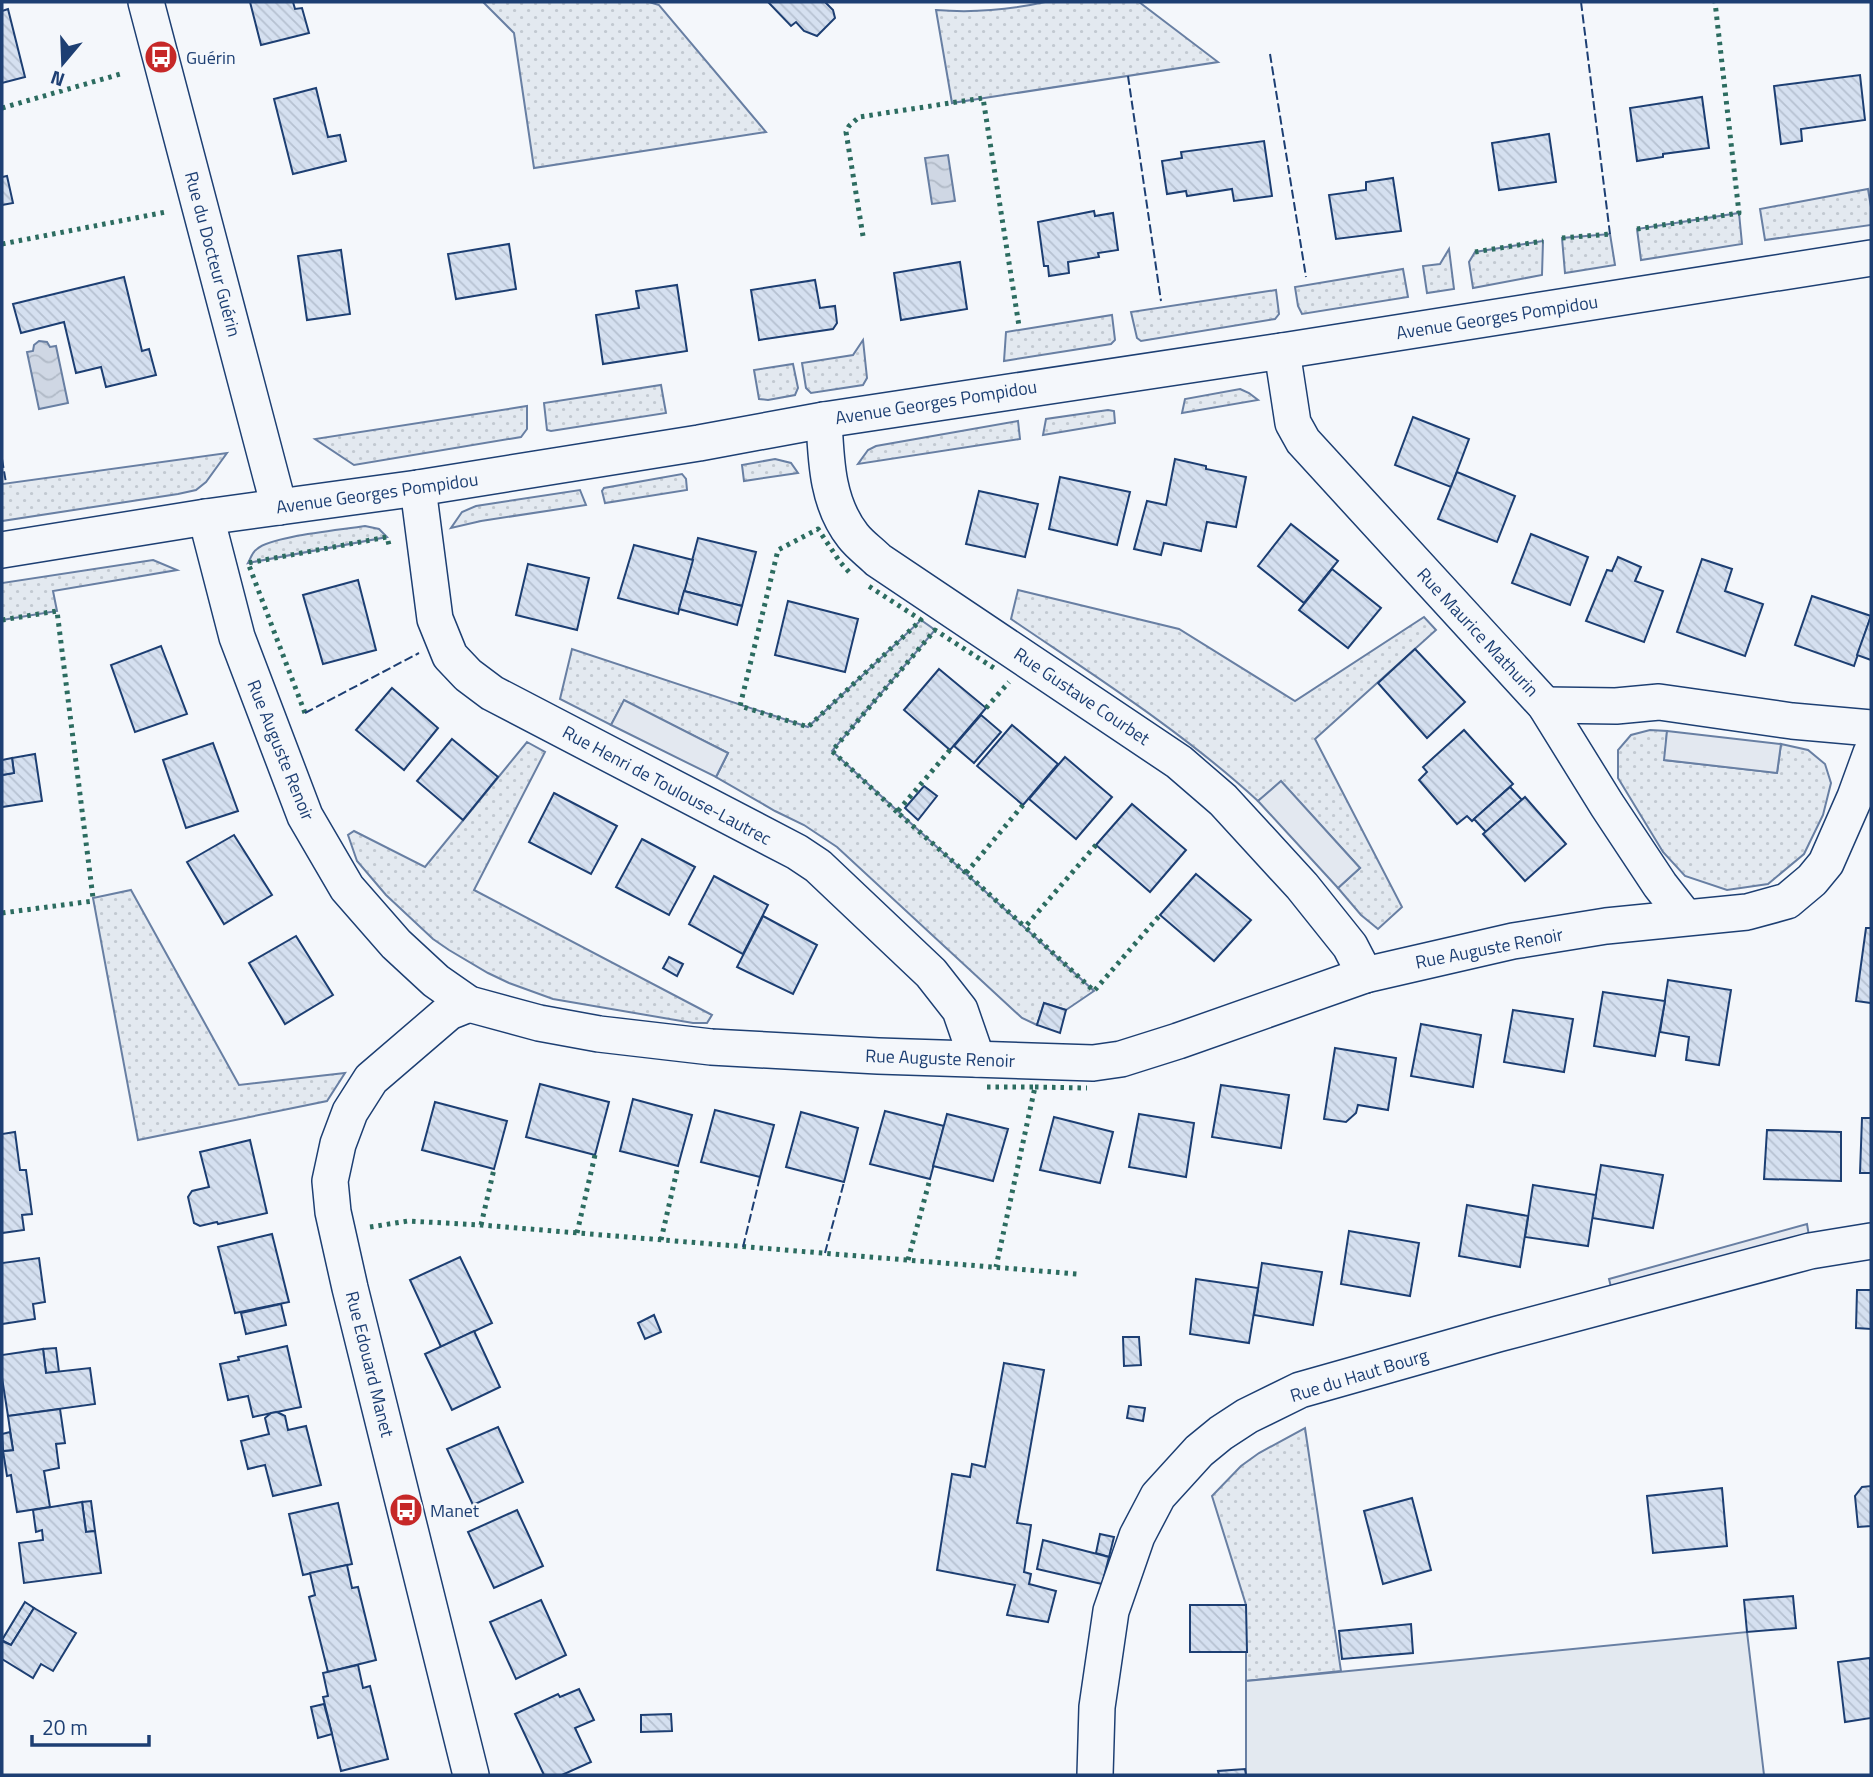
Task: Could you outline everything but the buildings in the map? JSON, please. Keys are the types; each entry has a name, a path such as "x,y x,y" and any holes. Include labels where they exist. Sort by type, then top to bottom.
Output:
{"street":[{"name":"Rue du Docteur Guérin","path":"146,2 279,507"},
{"name":"Avenue Georges Pompidou","path":"2,550 206,517 418,488 699,443 824,419 1282,351 1871,258"},
{"name":"Rue Maurice Mathurin","path":"1282,351 1293,423 1303,441 1545,705 1637,851 1685,917"},
{"name":"Rue Gustave Courbet","path":"824,419 830,489 840,516 854,538 877,560 1180,762 1223,800 1302,886 1350,946 1364,975"},
{"name":"Rue Henri de Toulouse-Lautrec","path":"418,488 435,619 450,656 468,676 492,693 818,866 931,973 960,1010 977,1059"},
{"name":"Rue Auguste Renoir","path":"206,517 237,638 304,816 347,888 396,944 436,981 469,1004 539,1024 599,1034 710,1047 1093,1063 1121,1059 1364,975 1513,941 1606,926 1747,912 1787,901 1812,880 1826,863 1871,753"},
{"path":"1545,705 1616,706 1659,702 1791,721 1871,728"},
{"name":"Rue Edouard Manet","path":"469,1004 449,1012 371,1079 350,1112 338,1143 330,1181 333,1212 350,1288 471,1775"},
{"name":"Rue du Haut Bourg","path":"1095,1775 1097,1707 1111,1611 1137,1536 1158,1496 1199,1451 1221,1433 1247,1416 1300,1390 1810,1251 1871,1241"}],"shaded area":[{"path":"483,2 649,2 659,5 766,132 534,168 514,33"},
{"path":"1045,2 1139,2 1218,62 952,103 936,10 991,10"},
{"path":"1868,189 1871,225 1765,240 1760,209"},
{"path":"1739,213 1742,244 1641,260 1637,229"},
{"path":"1610,234 1615,265 1565,273 1562,238"},
{"path":"1543,241 1542,275 1473,288 1469,262 1475,252"},
{"path":"1449,249 1454,289 1427,293 1423,266 1440,264"},
{"path":"1403,269 1408,297 1302,314 1298,306 1295,287"},
{"path":"1276,290 1279,314 1275,319 1141,341 1137,338 1131,312"},
{"path":"1112,315 1115,340 1111,344 1004,361 1006,332"},
{"path":"863,340 867,378 863,385 811,393 806,388 802,363 853,355"},
{"path":"793,364 798,388 795,395 759,399 754,370"},
{"path":"661,385 666,413 547,430 544,403"},
{"path":"1240,389 1258,400 1182,413 1185,399"},
{"path":"527,406 527,429 521,437 354,465 315,439"},
{"path":"1114,411 1115,423 1043,435 1046,419"},
{"path":"1018,421 1020,439 858,464 868,450 876,446"},
{"path":"227,453 206,482 196,490 2,521 2,484"},
{"path":"775,459 791,463 798,473 744,481 742,465"},
{"path":"682,474 686,479 687,490 605,503 602,491 604,488"},
{"path":"580,490 586,505 451,528 462,512 476,506"},
{"path":"365,526 379,529 387,537 248,563 255,550 277,540"},
{"path":"153,560 177,570 53,591 57,611 2,620 2,583"},
{"path":"1018,590 1179,629 1295,701 1424,617 1436,630 1315,739 1402,907 1378,929 1361,915 1338,888 1360,868 1281,782 1258,801 1169,728 1011,619"},
{"path":"921,620 935,630 832,751 1094,991 1066,1010 1044,1003 1037,1025 1022,1018 837,847 804,825 716,777 728,753 624,701 611,725 560,699 572,649 808,727"},
{"path":"624,700 728,753 716,777 611,725"},
{"path":"1650,730 1667,731 1665,760 1777,773 1781,744 1808,750 1825,764 1831,783 1823,815 1804,854 1768,884 1727,890 1685,876 1663,852 1618,778 1618,750 1631,735"},
{"path":"1667,731 1781,744 1777,773 1664,760"},
{"path":"527,742 545,752 474,890 712,1015 707,1023 693,1023 553,999 509,983 433,939 386,895 357,861 348,835 354,831 425,867"},
{"path":"1281,781 1360,868 1338,888 1258,801"},
{"path":"131,890 239,1085 345,1073 327,1101 138,1140 93,898"},
{"path":"1807,1224 1809,1236 1612,1291 1609,1279"},
{"path":"1305,1428 1341,1671 1246,1681 1246,1605 1212,1496 1241,1466"},
{"path":"1747,1632 1764,1775 1246,1775 1246,1681"}],"water":[{"path":"948,155 955,201 932,204 925,158"},
{"path":"39,341 47,342 50,347 56,346 68,403 39,409 27,352 33,351 34,345"}],"hedge":[{"path":"1637,229 1739,213 1715,2"},
{"path":"2,108 124,73"},
{"path":"863,236 846,132 849,126 859,117 983,98 1019,326"},
{"path":"2,244 166,212"},
{"path":"1562,238 1610,234"},
{"path":"1475,252 1543,241"},
{"path":"849,572 818,529 778,550 740,706 808,727 921,620 867,585"},
{"path":"305,713 248,563 387,537 389,545"},
{"path":"2,620 57,611 93,898"},
{"path":"897,812 832,751 935,630 997,670"},
{"path":"986,708 1009,682"},
{"path":"950,750 897,812 966,873"},
{"path":"1023,805 966,873 1025,927"},
{"path":"1096,845 1025,927 1094,991 1160,915"},
{"path":"2,913 93,901"},
{"path":"987,1087 1035,1087 996,1267"},
{"path":"1035,1087 1087,1088"},
{"path":"577,1233 595,1155"},
{"path":"661,1240 678,1166"},
{"path":"481,1225 494,1169"},
{"path":"908,1260 930,1179"},
{"path":"370,1227 408,1221 481,1225 1077,1274"}],"fence":[{"path":"1581,2 1610,234"},
{"path":"1270,54 1306,277"},
{"path":"1128,76 1161,301"},
{"path":"2,459 6,483"},
{"path":"305,713 419,653"},
{"path":"743,1247 760,1177"},
{"path":"825,1253 844,1182"}],"place":[{"name":"Guérin","path":"161,57"},
{"name":"Manet","path":"406,1510"}]}
